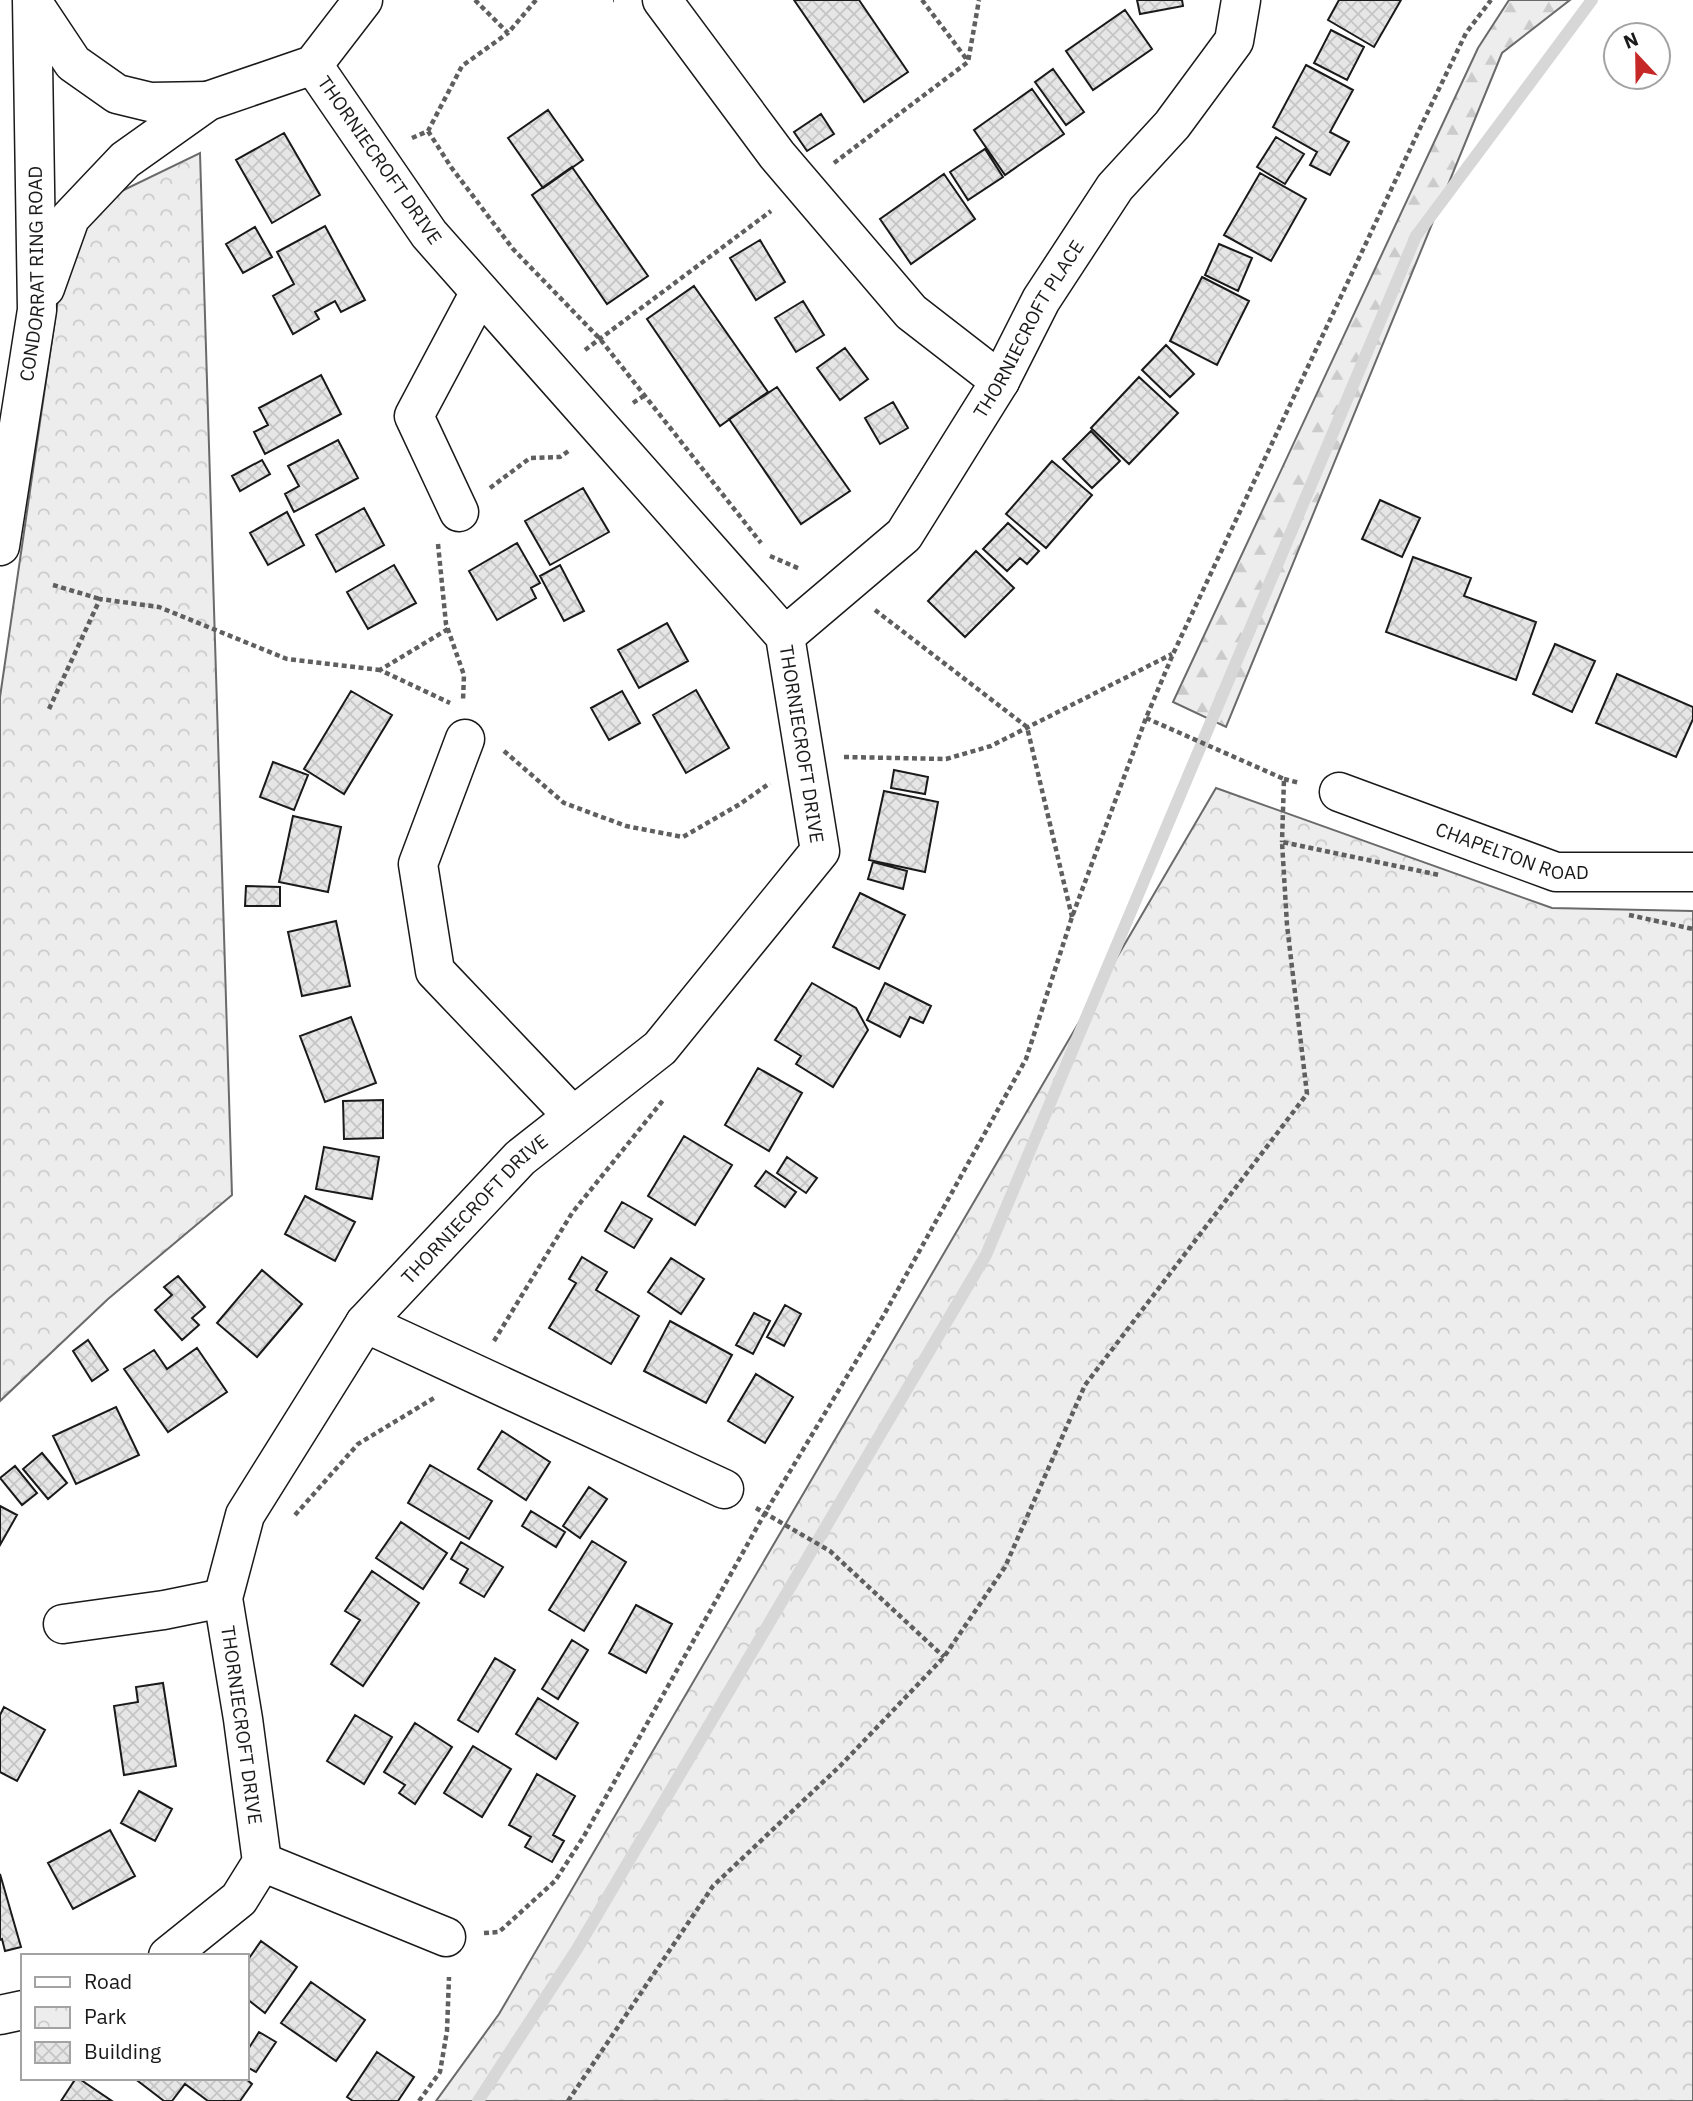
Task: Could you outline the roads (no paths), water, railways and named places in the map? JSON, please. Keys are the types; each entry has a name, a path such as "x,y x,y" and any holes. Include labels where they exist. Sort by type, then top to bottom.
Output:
{"street":[{"path":"37,310 70,218 125,160 208,101 313,65 363,0"},
{"path":"662,0 777,155 911,312 1000,381"},
{"name":"THORNIECROFT PLACE","path":"785,636 904,536 1000,381 1041,300 1115,187 1171,125 1234,41 1241,0"},
{"path":"33,2 73,63 117,94 150,103 208,101"},
{"name":"CONDORRAT RING ROAD","path":"0,546 37,310 33,2"},
{"name":"THORNIECROFT DRIVE","path":"261,1862 243,1719 223,1598 245,1516 365,1323 520,1158 660,1048 820,851 785,636 429,234 313,65"},
{"path":"459,512 414,416 480,292"},
{"path":"476,732 418,864 435,971 573,1116"},
{"name":"CHAPELTON ROAD","path":"1339,792 1556,872 1693,872"},
{"path":"365,1323 724,1489"},
{"path":"63,1624 164,1610 223,1598"},
{"path":"170,1954 239,1899 261,1862 446,1937"},
{"path":"0,2015 21,2010"}],"waterway":[{"path":"478,2101 577,1949 986,1255 1416,236 1592,0"}]}
